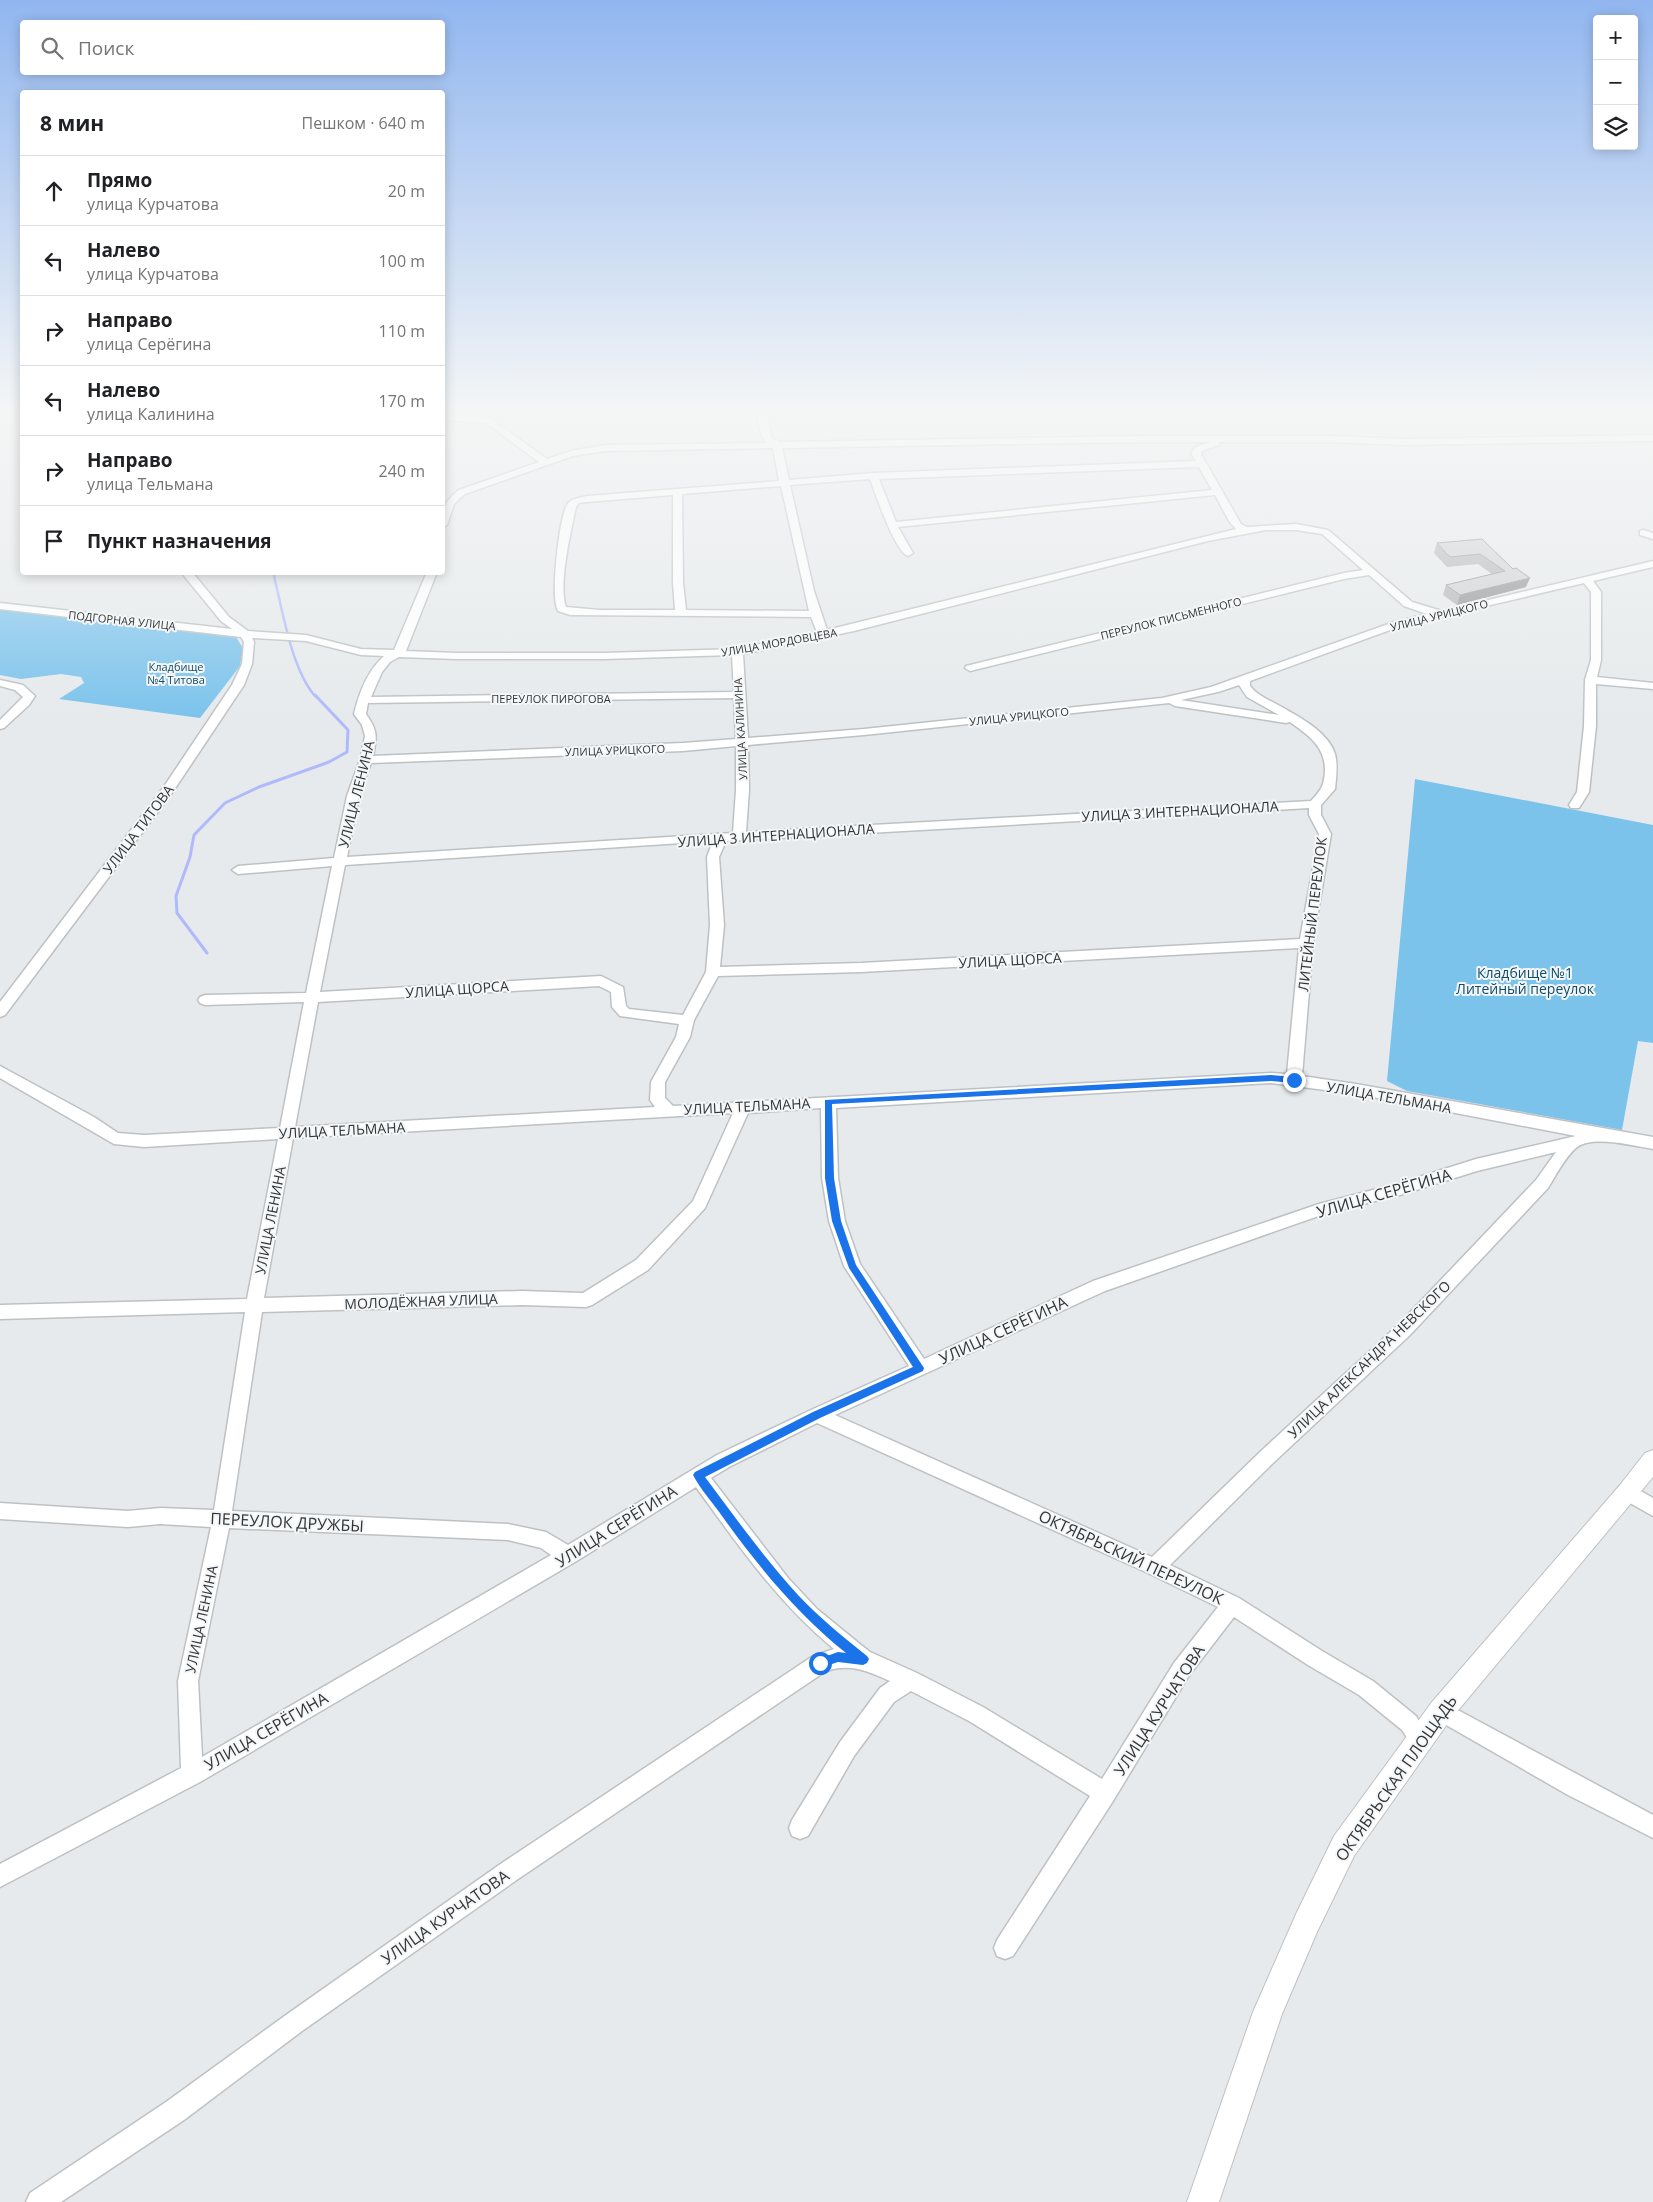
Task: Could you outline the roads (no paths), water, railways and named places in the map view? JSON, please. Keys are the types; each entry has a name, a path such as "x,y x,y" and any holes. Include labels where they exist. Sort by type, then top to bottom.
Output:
{"main road":[{"name":"ОКТЯБРЬСКАЯ ПЛОЩАДЬ","path":"1203,2202 1268,2012 1307,1922 1344,1846 1441,1711 1628,1492 1653,1460"}],"street":[{"path":"570,513 563,547 558,600 562,609 570,612 814,614"},
{"path":"679,513 677,589 681,613"},
{"path":"792,513 814,614 823,635"},
{"path":"887,513 908,553"},
{"path":"892,525 1013,513"},
{"path":"1230,513 1238,526 1245,530"},
{"name":"УЛИЦА МОРДОВЦЕВА","path":"246,638 263,636 296,637 325,642 361,652 496,656 604,656 737,652 823,635 1206,538 1245,530 1294,527 1311,527 1325,532 1408,604 1423,610 1439,613"},
{"name":"УЛИЦА УРИЦКОГО","path":"366,760 682,747 864,732 1162,701 1214,690 1398,624 1653,564"},
{"name":"ПЕРЕУЛОК ПИСЬМЕННОГО","path":"970,668 1344,576 1372,572"},
{"path":"188,575 224,619 246,638"},
{"path":"363,700 377,671 387,659 399,653 431,575"},
{"path":"1575,804 1582,792 1590,726 1591,680 1596,660 1596,592 1586,580"},
{"name":"ПОДГОРНАЯ УЛИЦА","path":"0,606 246,638"},
{"name":"УЛИЦА ТИТОВА","path":"0,1012 168,790 210,729 238,685 246,664 246,638"},
{"name":"УЛИЦА КАЛИНИНА","path":"737,652 743,742 743,793 740,836"},
{"path":"1245,678 1244,686 1251,695 1312,731 1325,744 1330,756 1329,789 1315,804"},
{"path":"1591,680 1653,686"},
{"path":"0,682 19,687 29,696 25,703 0,726"},
{"name":"ПЕРЕУЛОК ПИРОГОВА","path":"363,700 739,695"},
{"name":"УЛИЦА ЛЕНИНА","path":"192,1774 188,1681 222,1518 254,1306 312,998 353,796 366,760 371,736 368,725 360,714 363,700"},
{"path":"1162,701 1297,723"},
{"name":"УЛИЦА 3 ИНТЕРНАЦИОНАЛА","path":"238,870 720,839 740,836 1315,804"},
{"name":"ЛИТЕЙНЫЙ ПЕРЕУЛОК","path":"1294,1080 1306,943 1325,834 1315,815 1315,804"},
{"path":"668,1110 657,1100 658,1082 683,1037 687,1020 712,972 717,925 713,857 720,839"},
{"name":"УЛИЦА ЩОРСА","path":"712,972 822,970 1306,943"},
{"name":"УЛИЦА ЩОРСА","path":"205,1000 312,998 601,981 618,990 619,1007 625,1013 687,1020"},
{"name":"УЛИЦА ТЕЛЬМАНА","path":"0,1071 89,1121 114,1138 144,1141 668,1110 743,1108 1271,1078 1294,1080 1604,1136 1653,1143"},
{"path":"828,1102 830,1178 837,1221 852,1266 920,1368"},
{"name":"МОЛОДЁЖНАЯ УЛИЦА","path":"0,1312 522,1298 586,1300 642,1266 699,1204 743,1108"},
{"name":"УЛИЦА СЕРЁГИНА","path":"0,1876 192,1774 568,1556 698,1475 817,1415 1099,1286 1325,1208 1400,1189 1476,1165 1604,1136"},
{"name":"УЛИЦА АЛЕКСАНДРА НЕВСКОГО","path":"1155,1567 1266,1458 1404,1330 1542,1184 1557,1161 1574,1142"},
{"name":"ОКТЯБРЬСКИЙ ПЕРЕУЛОК","path":"817,1415 1155,1567 1232,1604 1315,1658 1366,1688 1409,1723 1420,1740"},
{"name":"УЛИЦА КУРЧАТОВА","path":"698,1475 748,1543 794,1599 833,1636 863,1659 910,1680 976,1714 1106,1793"},
{"path":"1628,1492 1653,1508"},
{"name":"ПЕРЕУЛОК ДРУЖБЫ","path":"0,1511 128,1519 160,1516 222,1518 508,1532 546,1541 568,1556"},
{"name":"УЛИЦА КУРЧАТОВА","path":"1005,1948 1106,1793 1181,1670 1232,1604"},
{"name":"УЛИЦА КУРЧАТОВА","path":"39,2202 174,2111 294,2023 510,1871 820,1663 838,1657 863,1659"},
{"path":"800,1828 847,1749 887,1695 910,1680"},
{"path":"1441,1711 1653,1827"}],"waterway":[{"path":"274,575 288,638 300,671 316,697"},
{"path":"207,953 177,913 176,896 190,857 194,835 225,803 259,787 329,762 347,752 348,730 315,695"}],"park label":[{"name":"Кладбище №4 Титова","path":"176,672"},
{"name":"Кладбище №1 Литейный переулок","path":"1525,980"}]}
